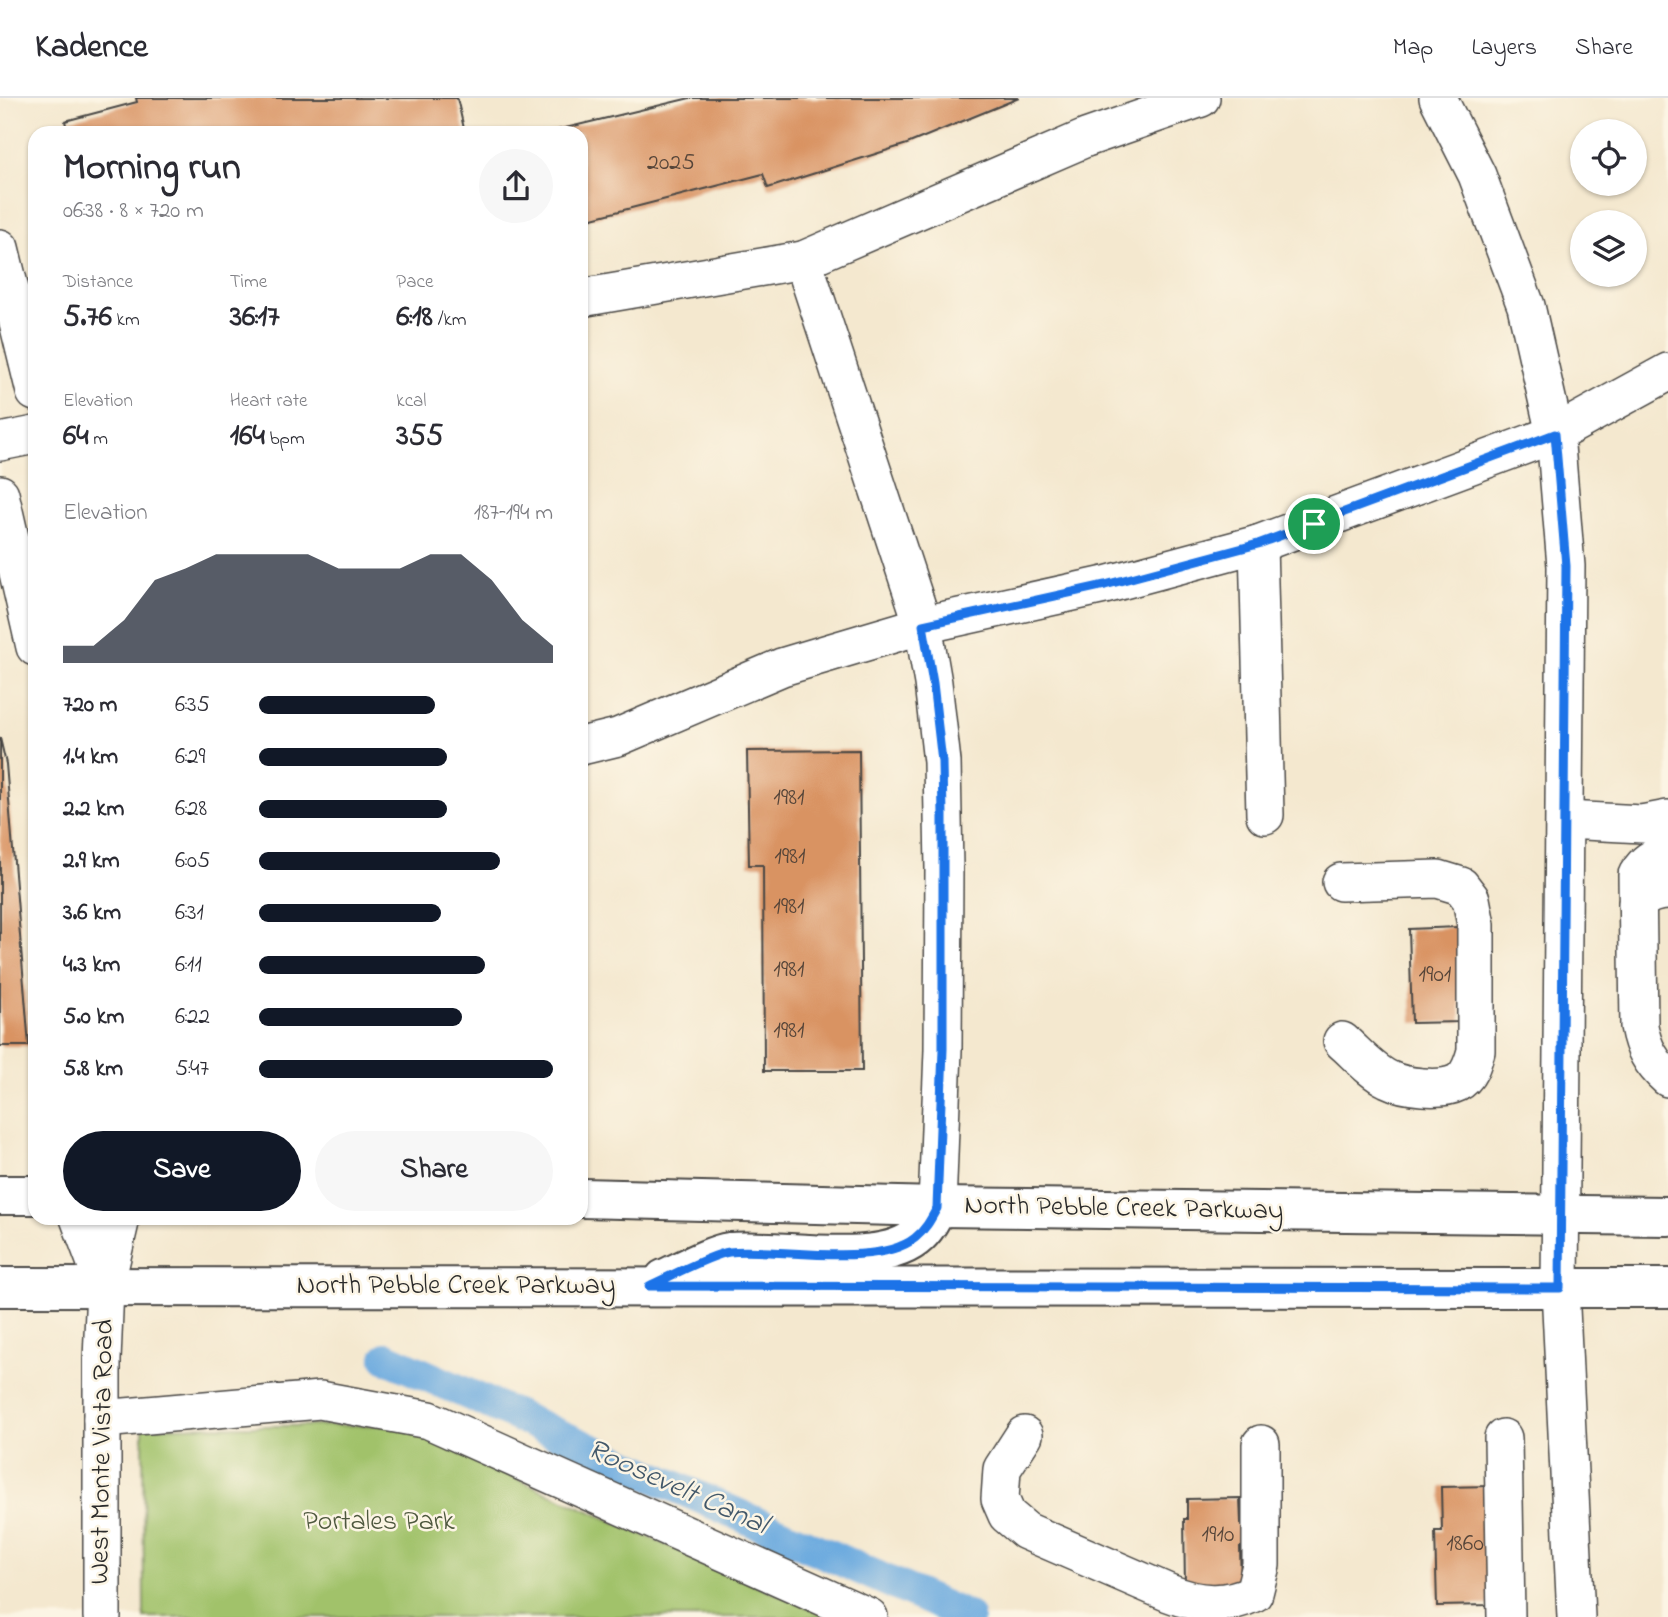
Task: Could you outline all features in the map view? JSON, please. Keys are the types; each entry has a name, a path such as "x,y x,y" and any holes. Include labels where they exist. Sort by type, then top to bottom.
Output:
{"main road":[{"path":"0,1195 28,1195"},
{"name":"North Pebble Creek Parkway","path":"588,1198 937,1208 1668,1216"},
{"path":"649,1286 727,1252 848,1254 886,1250 914,1239 928,1225 937,1208"},
{"name":"North Pebble Creek Parkway","path":"0,1287 1668,1288"}],"street":[{"path":"588,297 803,260 1086,138 1201,98"},
{"path":"1438,98 1477,175 1526,306 1555,434 1566,566 1560,1288 1576,1617"},
{"path":"0,248 28,363"},
{"path":"803,260 923,625 933,683 942,762 943,815 943,1049 937,1208"},
{"path":"588,744 618,737 782,667 923,625 1105,585 1258,544 1555,434 1668,372"},
{"path":"0,442 28,436"},
{"path":"0,494 28,616"},
{"path":"1258,544 1265,815"},
{"path":"1565,820 1642,824 1668,819"},
{"path":"1668,855 1651,858 1637,875 1653,898 1639,1026 1642,1043 1654,1066 1668,1078"},
{"path":"1341,882 1438,879 1461,886 1471,899 1476,925 1476,1051 1472,1067 1458,1083 1408,1086 1386,1079 1342,1041"},
{"name":"West Monte Vista Road","path":"82,1225 105,1287"},
{"name":"West Monte Vista Road","path":"102,1617 102,1360 105,1287 119,1225"},
{"path":"102,1419 320,1400 429,1420 869,1617"},
{"path":"1024,1435 1002,1469 1000,1499 1007,1515 1026,1531 1157,1588 1190,1601 1212,1604 1237,1601 1254,1593 1261,1565 1261,1444"},
{"path":"1503,1438 1506,1617"}],"green space":[{"name":"Portales Park","path":"395,1425 829,1617 144,1617 143,1427"}],"building":[{"path":"136,98 457,98 463,126 66,126 65,121 137,102"},
{"path":"690,98 1019,98 907,144 768,188 763,174 588,219 588,126 574,126"},
{"path":"0,738 6,764 28,1046 0,1046"},
{"path":"859,750 862,1071 764,1071 763,865 749,865 747,751"},
{"path":"1458,927 1461,1022 1412,1023 1409,929"},
{"path":"1493,1486 1489,1605 1437,1606 1435,1531 1442,1531 1441,1487"},
{"path":"1240,1498 1241,1523 1251,1523 1252,1547 1240,1547 1241,1585 1185,1586 1184,1519 1187,1519 1187,1499"}],"waterway":[{"name":"Roosevelt Canal","path":"387,1358 968,1617"}],"route":[{"path":"1555,434 1566,566 1560,1288 649,1286 727,1252 848,1254 886,1250 914,1239 928,1225 937,1208 943,1049 942,762 923,625 1105,585 1258,544 1314,524 1555,434"}]}
